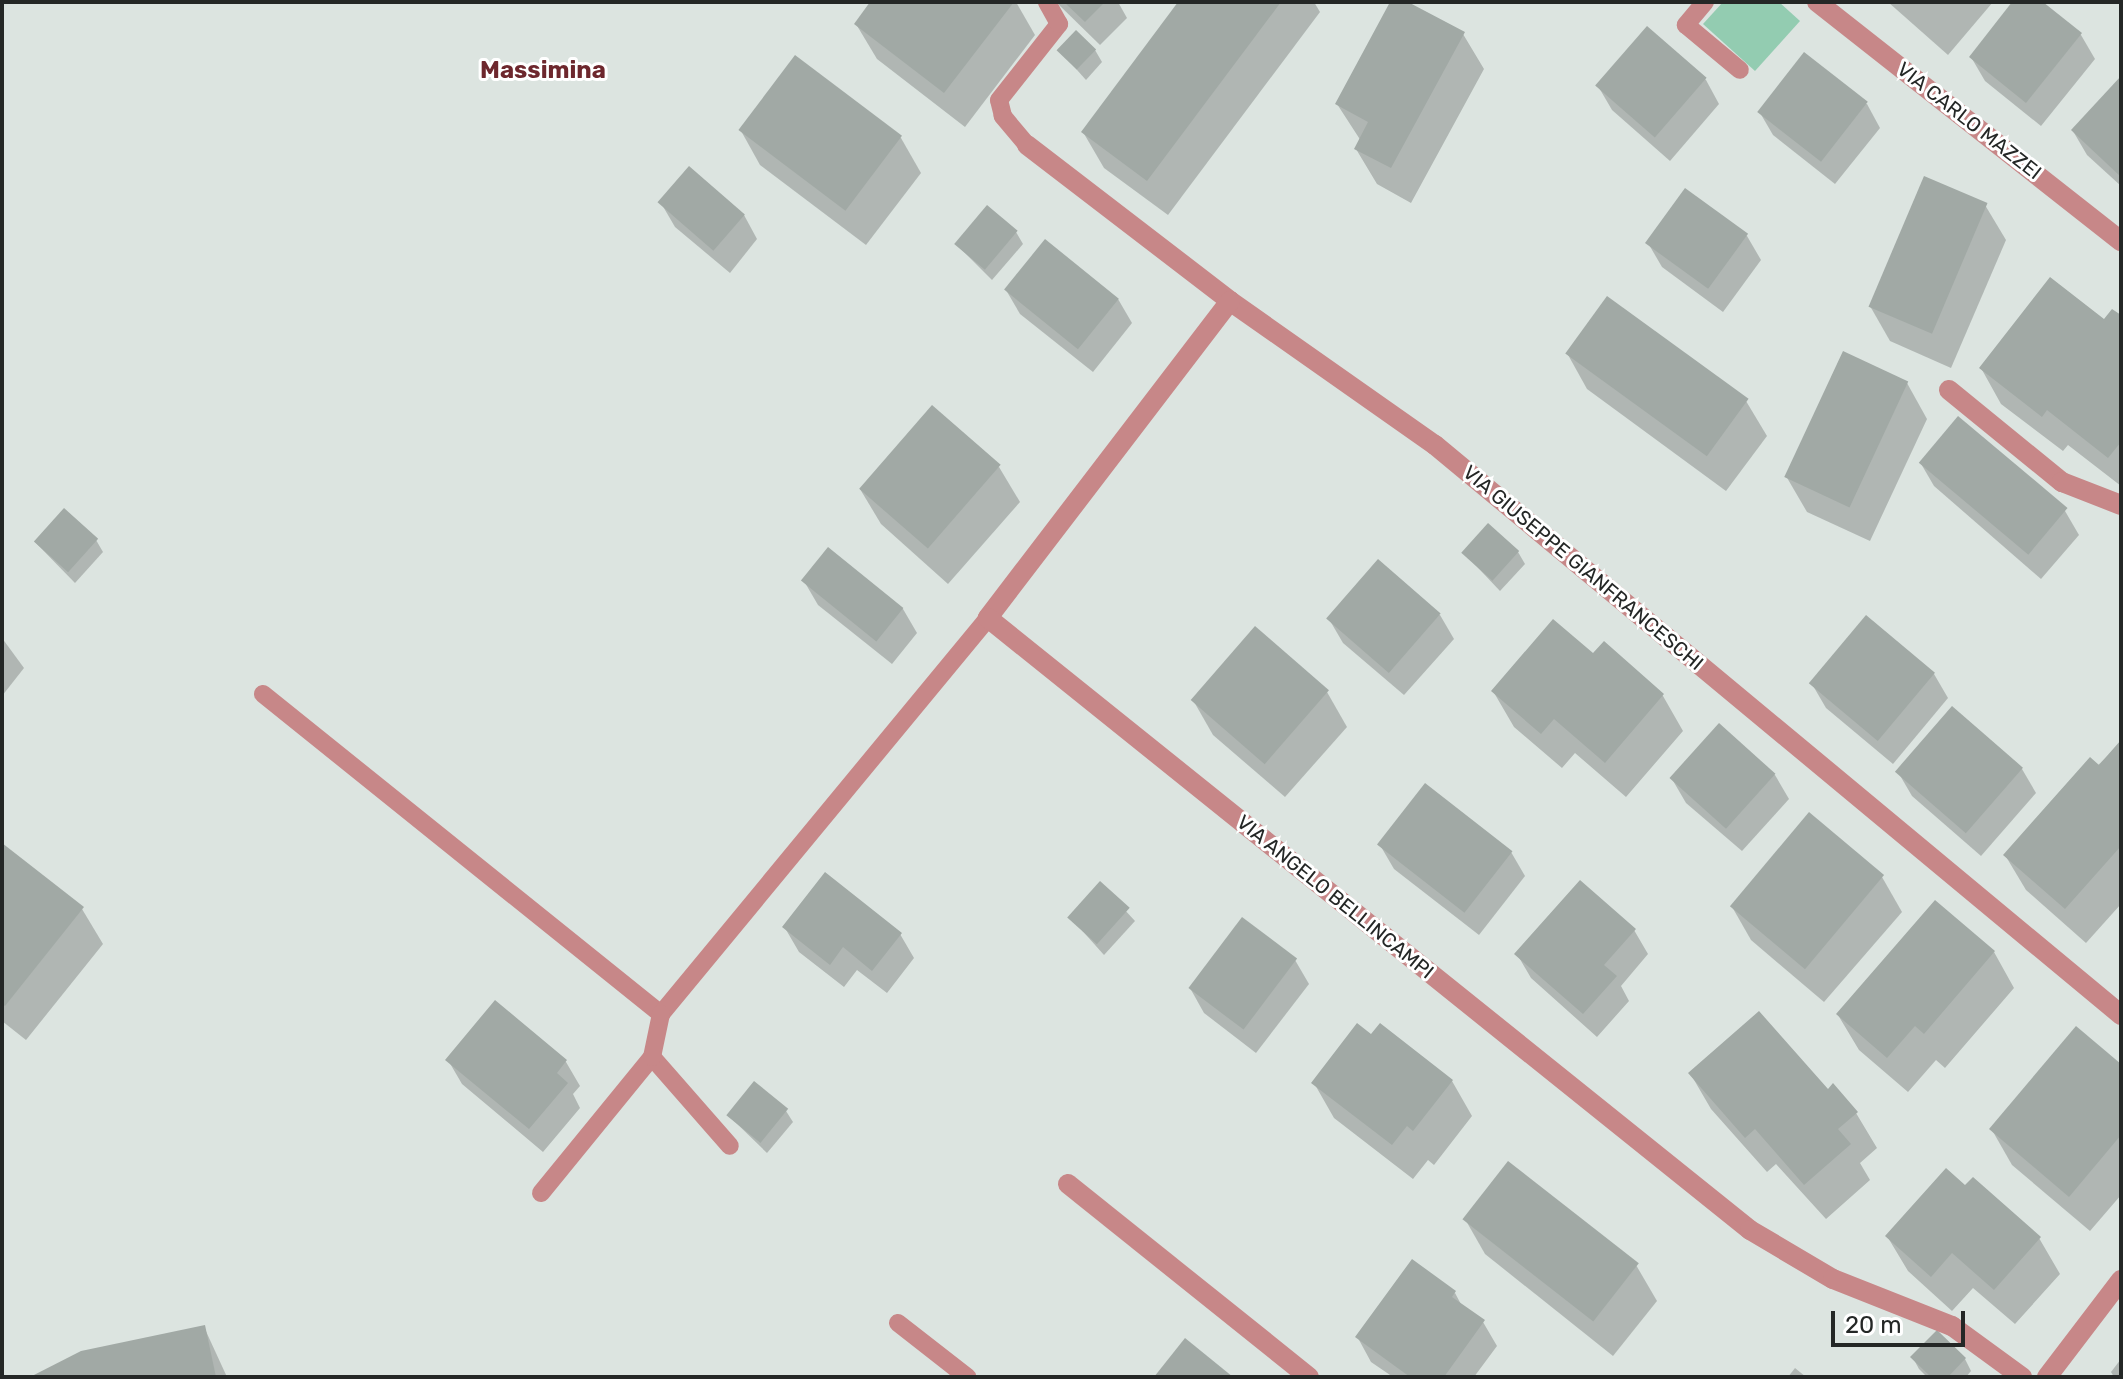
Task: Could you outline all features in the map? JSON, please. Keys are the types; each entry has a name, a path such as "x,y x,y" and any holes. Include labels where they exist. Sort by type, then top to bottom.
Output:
{"street":[{"name":"VIA CARLO MAZZEI","path":"1817,2 2121,241"},
{"name":"VIA GIUSEPPE GIANFRANCESCHI","path":"1027,145 1230,301 1435,445 2121,1015"},
{"path":"988,618 1230,301"},
{"path":"1949,390 2062,482 2121,505"},
{"name":"VIA ANGELO BELLINCAMPI","path":"988,618 1750,1230 1821,1274 1952,1326 2022,1377"},
{"path":"1068,1184 1309,1377"},
{"path":"2047,1377 2121,1280"}],"lane":[{"path":"1027,145 1003,116 999,100 1059,24 1047,2"},
{"path":"1705,2 1686,25 1740,70"},
{"path":"541,1193 652,1057 661,1014 988,618"},
{"path":"263,694 661,1014"},
{"path":"652,1057 730,1146"},
{"path":"898,1323 967,1377"}],"green space":[{"path":"1723,2 1779,2 1800,21 1755,71 1703,24"}],"building":[{"path":"870,2 1014,2 944,93 854,24"},
{"path":"1064,2 1105,2 1085,22"},
{"path":"1178,2 1281,2 1147,181 1081,132"},
{"path":"1390,2 1408,2 1465,32 1391,168 1354,149 1368,122 1335,104"},
{"path":"2012,2 2043,2 2082,33 2026,103 1969,57"},
{"path":"1647,26 1707,78 1655,137 1595,86"},
{"path":"1076,30 1096,49 1077,70 1057,50"},
{"path":"1804,52 1868,102 1821,162 1757,112"},
{"path":"795,55 902,136 845,211 738,130"},
{"path":"2121,76 2121,177 2071,130"},
{"path":"689,166 745,215 713,251 658,202"},
{"path":"1924,176 1988,203 1932,334 1869,307"},
{"path":"1685,188 1748,234 1708,289 1645,243"},
{"path":"987,205 1018,231 985,270 954,244"},
{"path":"1045,239 1119,299 1078,349 1004,290"},
{"path":"2050,277 2104,319 2112,309 2121,315 2121,442 2108,458 2047,410 2042,417 1979,368"},
{"path":"1607,296 1749,399 1707,456 1565,353"},
{"path":"1843,351 1908,381 1850,507 1784,477"},
{"path":"932,405 1001,465 928,548 859,489"},
{"path":"1958,416 2068,508 2028,555 1919,463"},
{"path":"64,508 98,539 68,572 34,541"},
{"path":"1488,523 1519,551 1492,581 1461,553"},
{"path":"828,547 903,608 876,641 801,580"},
{"path":"1378,559 1441,613 1389,673 1326,619"},
{"path":"1866,615 1935,673 1878,741 1809,683"},
{"path":"1553,619 1593,653 1604,641 1664,694 1605,763 1554,719 1541,734 1491,691"},
{"path":"1255,626 1329,690 1265,764 1191,700"},
{"path":"1952,706 2023,768 1966,833 1895,772"},
{"path":"1719,723 1775,774 1726,829 1669,778"},
{"path":"2121,740 2121,846 2065,909 2003,855 2090,757 2099,765"},
{"path":"1425,783 1512,851 1464,913 1377,844"},
{"path":"1809,812 1884,875 1805,969 1730,906"},
{"path":"2,843 84,907 5,1006 2,1004"},
{"path":"825,872 902,933 872,971 843,947 830,965 782,927"},
{"path":"1580,880 1636,929 1604,965 1617,976 1583,1014 1514,954"},
{"path":"1100,881 1130,908 1097,944 1067,917"},
{"path":"1935,900 1995,951 1924,1034 1915,1026 1887,1058 1836,1014"},
{"path":"1242,917 1297,959 1244,1030 1188,988"},
{"path":"495,1000 567,1060 557,1073 568,1083 529,1129 445,1060"},
{"path":"1759,1011 1828,1089 1833,1083 1858,1112 1838,1129 1851,1144 1804,1185 1755,1129 1745,1138 1688,1073"},
{"path":"1357,1023 1371,1034 1380,1023 1453,1080 1413,1131 1407,1126 1392,1145 1311,1083"},
{"path":"2076,1026 2121,1064 2121,1135 2069,1197 1989,1129"},
{"path":"754,1081 788,1109 761,1143 726,1115"},
{"path":"1508,1161 1639,1263 1593,1322 1462,1219"},
{"path":"1946,1168 1965,1185 1973,1177 2041,1237 1994,1290 1952,1253 1931,1277 1885,1236"},
{"path":"1412,1259 1456,1291 1452,1297 1485,1320 1444,1377 1410,1377 1355,1337"},
{"path":"205,1325 216,1377 30,1377 81,1351"},
{"path":"1937,1330 1966,1358 1948,1377 1931,1377 1910,1357"},
{"path":"1185,1338 1233,1377 1154,1377"}],"district":[{"name":"Massimina","path":"543,71"}]}
